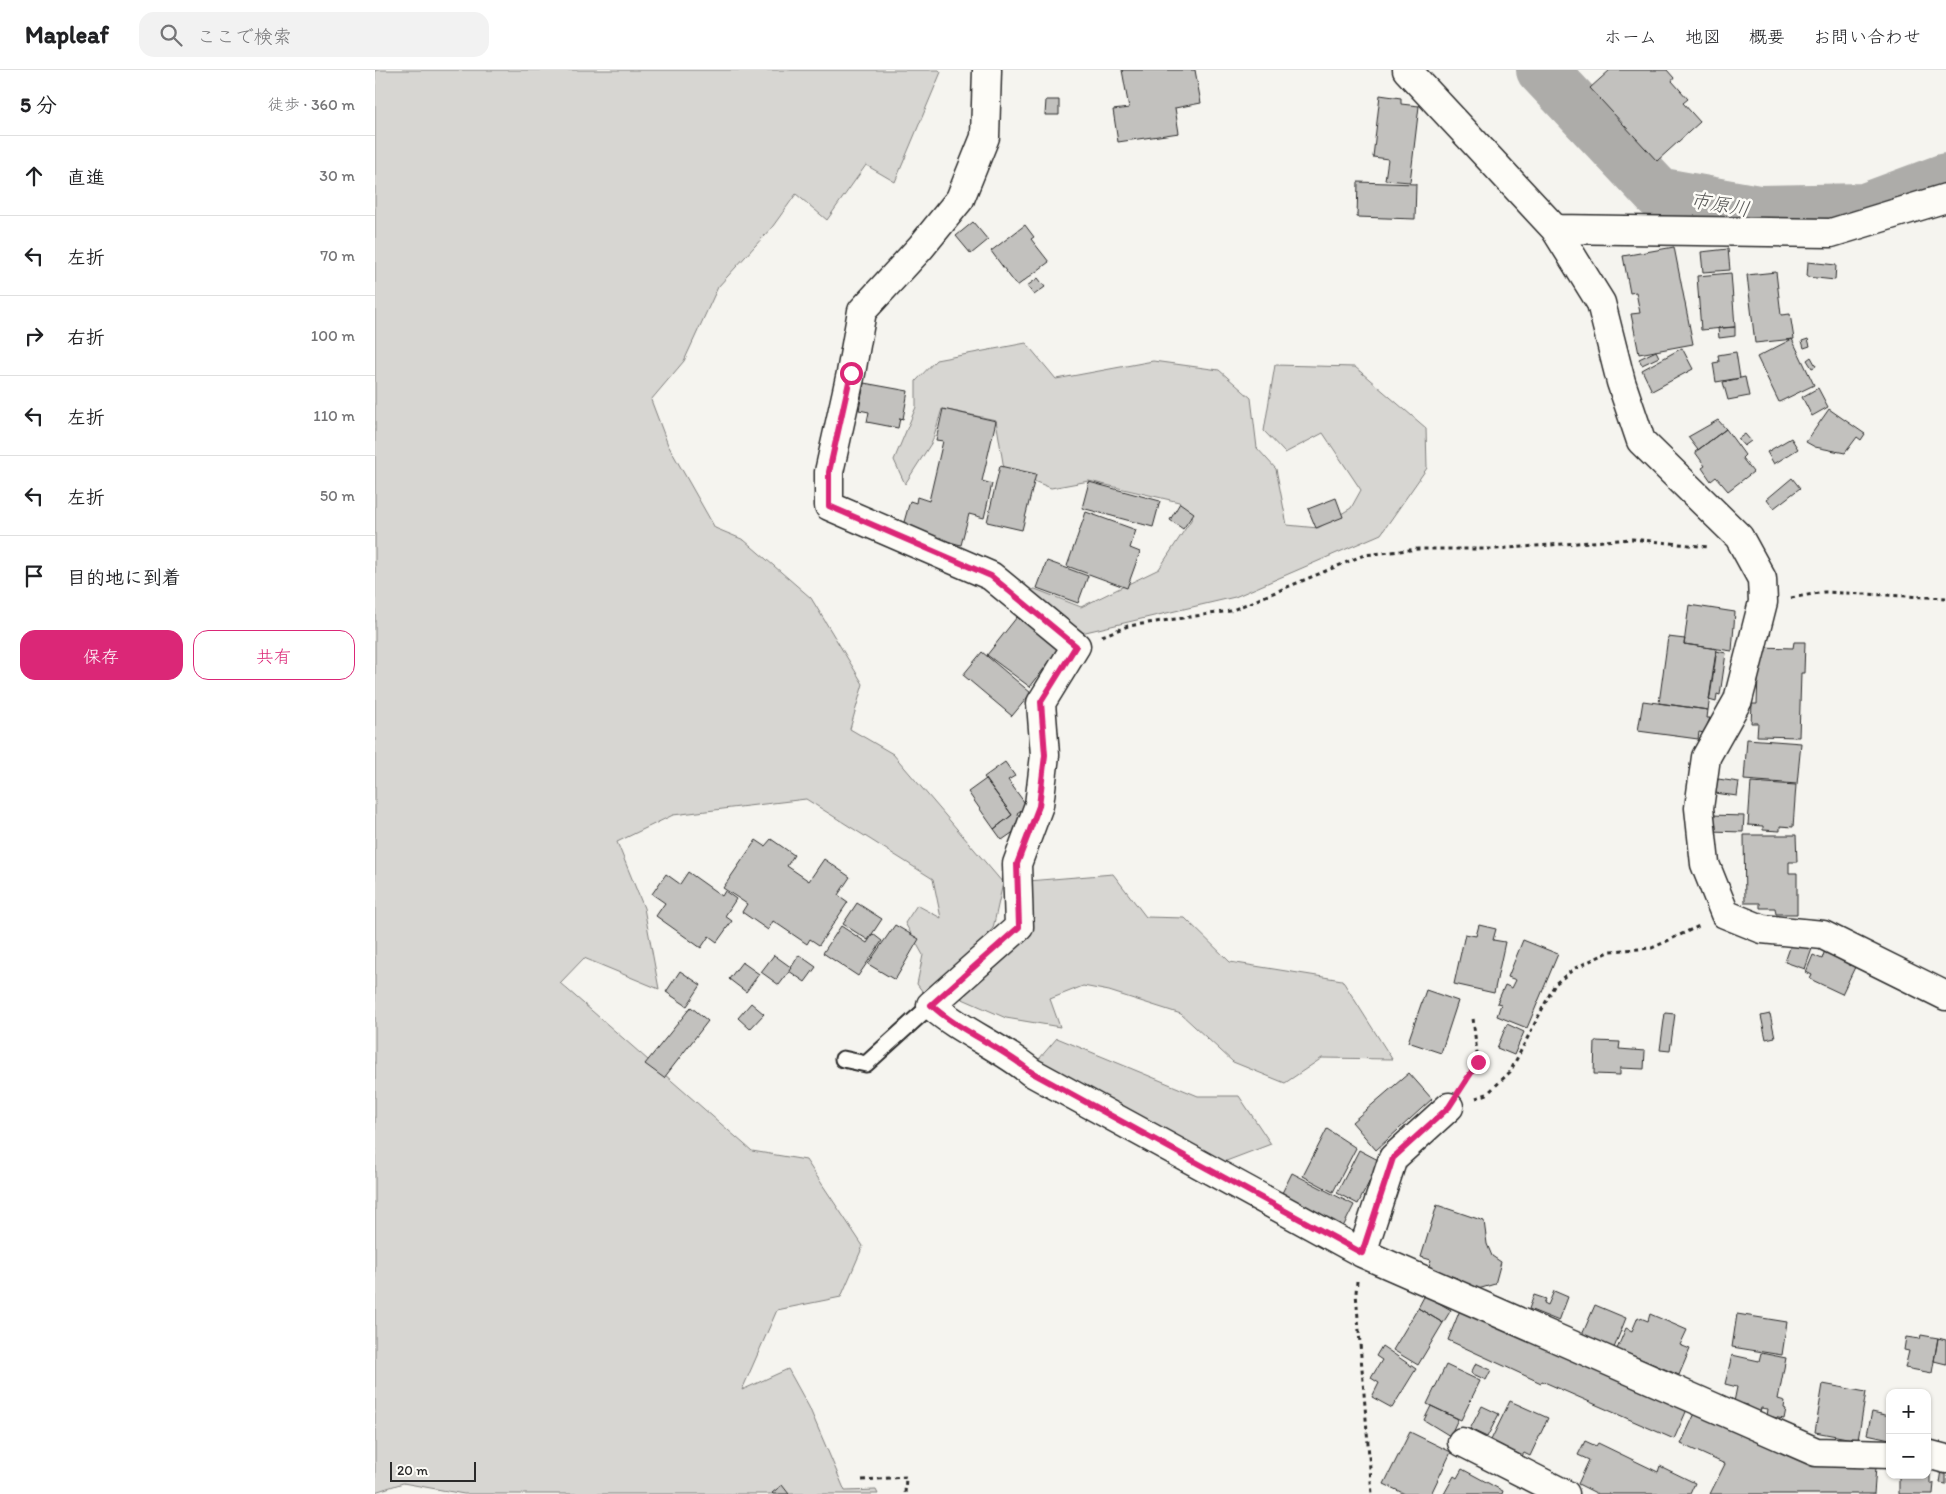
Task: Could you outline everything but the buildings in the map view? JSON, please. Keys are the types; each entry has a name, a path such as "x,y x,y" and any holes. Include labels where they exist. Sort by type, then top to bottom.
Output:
{"street":[{"path":"987,70 985,137 960,199 921,247 862,311 851,373 829,472 829,506 991,576 1076,646 1041,702 1045,755 1039,806 1017,864 1019,927 931,1005 943,1015 1011,1055 1031,1072 1362,1253 1816,1452 1886,1454"},
{"path":"1407,70 1555,229 1601,303 1621,382 1641,441 1739,537 1762,579 1763,602 1738,700 1706,757 1699,808 1705,864 1725,914 1762,929 1823,935 1946,996"},
{"path":"1555,229 1831,234 1946,198"},
{"path":"1362,1253 1393,1158 1449,1107"},
{"path":"1461,1442 1565,1494"},
{"path":"1931,1455 1946,1459"}],"lane":[{"path":"843,1059 866,1064 931,1005"}],"path":[{"path":"1076,646 1128,626 1230,611 1364,555 1418,549 1495,549 1632,539 1697,547 1725,547 1739,537"},
{"path":"1763,602 1824,592 1946,598"},
{"path":"1449,1107 1487,1094 1510,1072 1555,984 1575,968 1611,951 1652,948 1725,914"},
{"path":"1449,1107 1478,1062 1473,1018"},
{"path":"1362,1253 1355,1293 1372,1494"},
{"path":"862,1480 906,1476 905,1494"}],"shaded area":[{"path":"375,70 939,70 941,72 895,182 866,165 827,220 796,194 773,226 718,287 684,361 651,400 668,445 715,528 744,540 811,598 863,684 850,729 893,754 1003,883 993,928 962,964 925,995 917,984 923,955 905,923 917,905 941,918 933,879 806,799 673,815 617,842 644,908 659,989 584,958 560,983 752,1151 806,1160 863,1246 841,1297 777,1310 742,1390 788,1369 809,1407 845,1491 876,1490 878,1494 464,1494 403,1483 375,1492"},
{"path":"1026,343 1056,379 1153,361 1219,370 1251,398 1257,448 1276,469 1287,525 1318,528 1351,508 1361,490 1323,433 1285,453 1264,431 1275,365 1355,367 1426,428 1427,468 1381,534 1235,597 1077,634 1025,591 1035,589 1081,607 1159,569 1193,517 1179,502 1089,481 1051,488 1004,469 996,420 942,409 932,442 905,484 894,460 916,407 916,381 936,360"},
{"path":"1113,874 1146,917 1185,918 1230,962 1342,980 1392,1059 1322,1058 1285,1083 1233,1062 1181,1014 1109,991 1083,986 1050,999 1060,1027 1006,1018 958,997 1025,938 1028,881"},
{"path":"1057,1038 1198,1096 1239,1096 1271,1144 1221,1163 1033,1066"}],"waterway":[{"name":"市原川","path":"1542,70 1658,193 1759,211 1865,209 1946,179"}],"route":[{"path":"851,373 829,472 829,506 991,576 1076,646 1041,702 1045,755 1039,806 1017,864 1019,927 931,1005 943,1015 1011,1055 1031,1072 1362,1253 1393,1158 1449,1107 1478,1062"}]}
